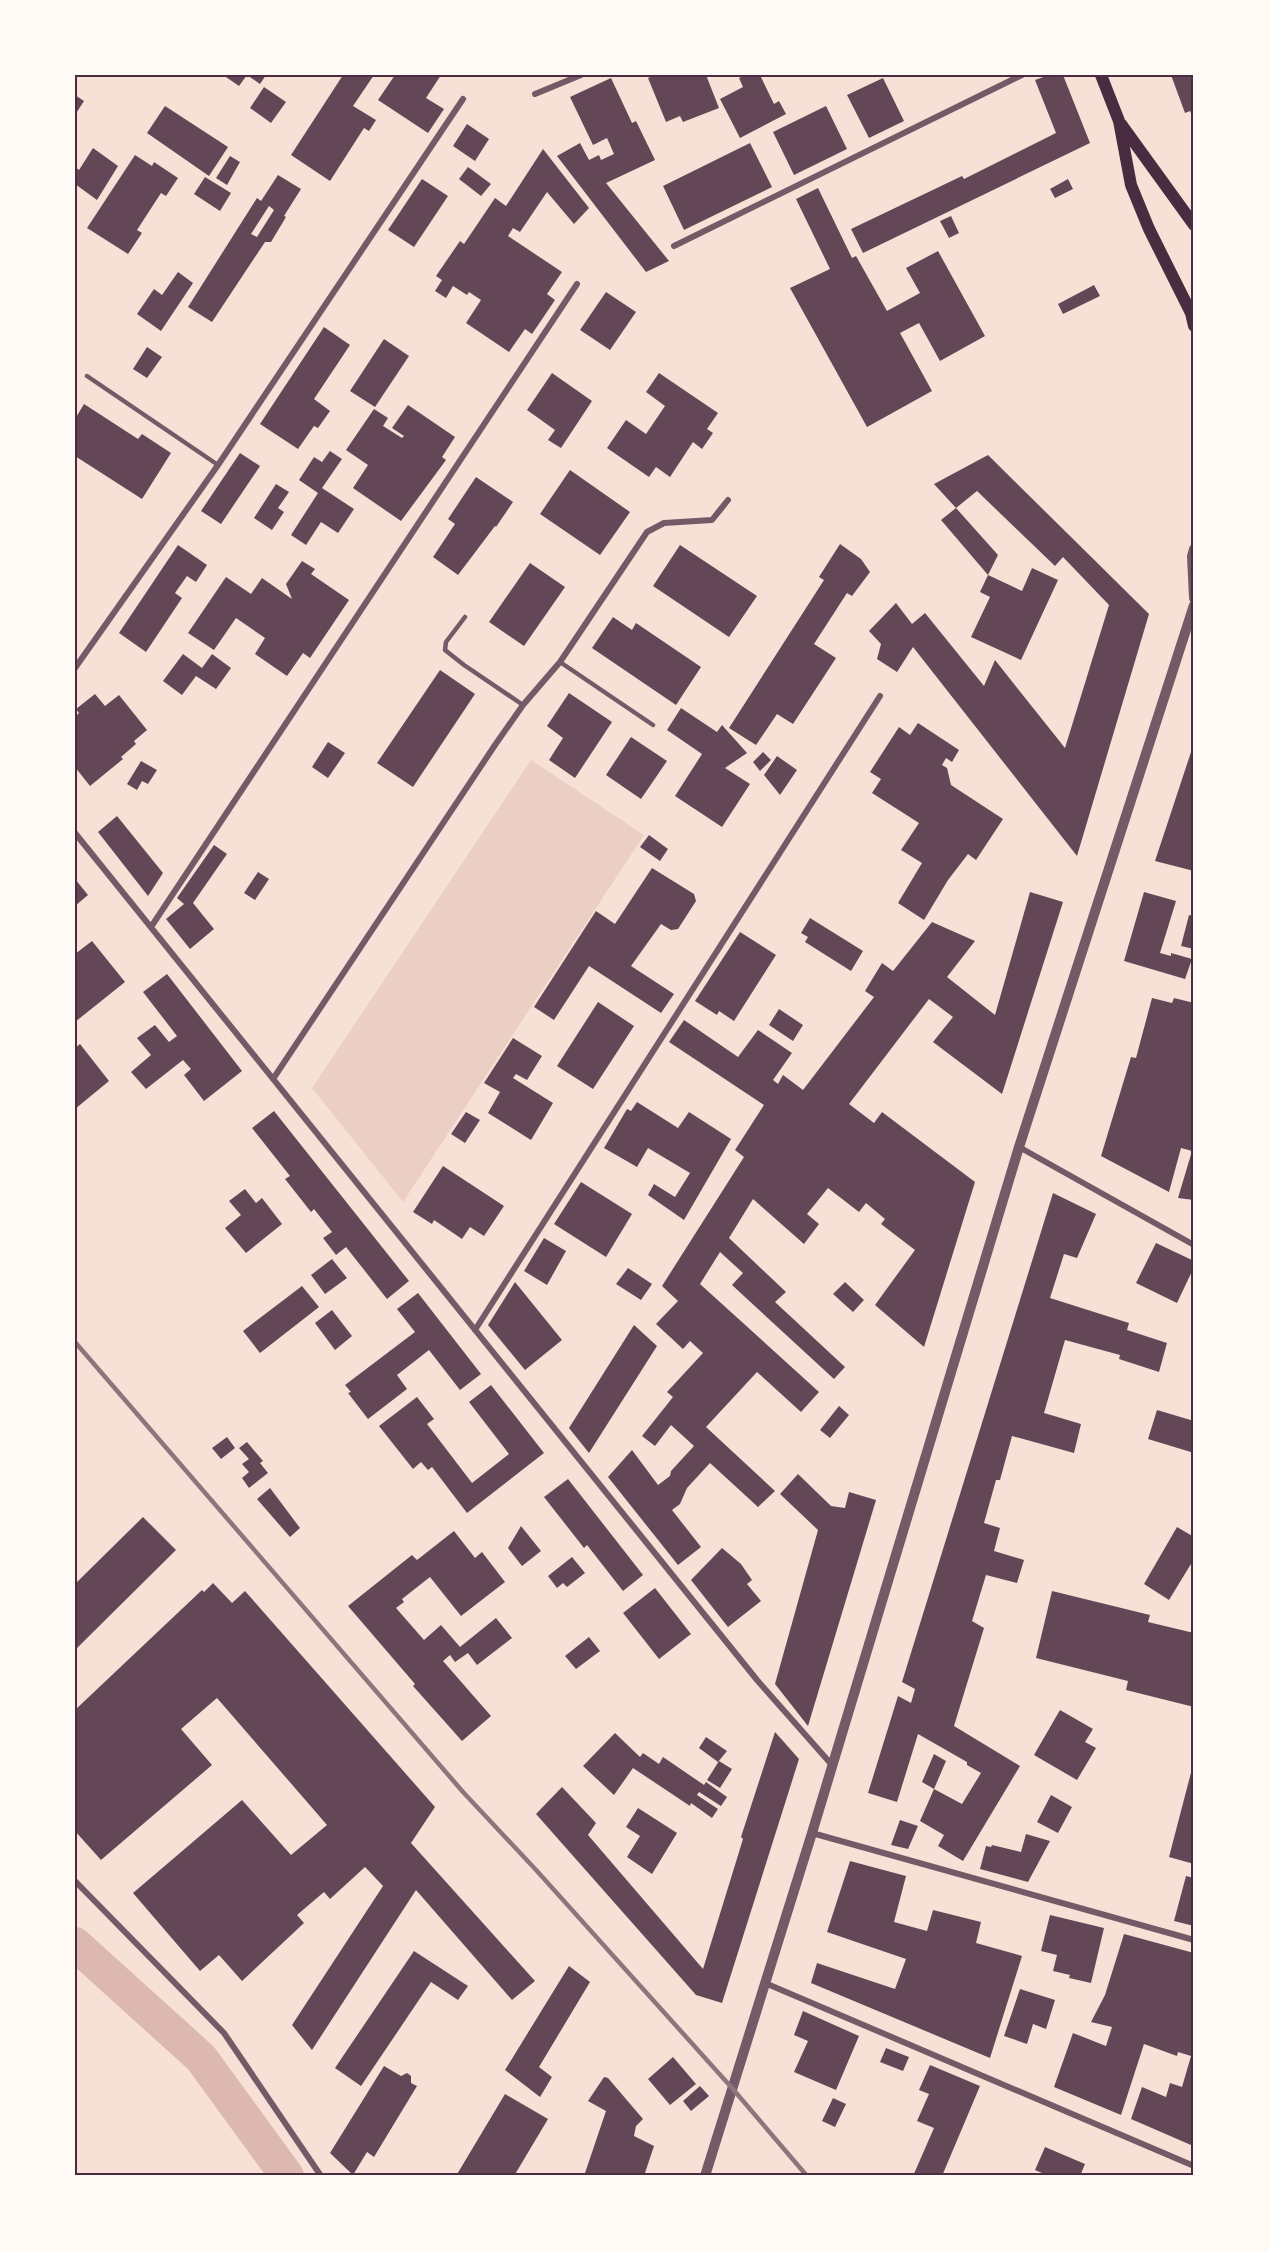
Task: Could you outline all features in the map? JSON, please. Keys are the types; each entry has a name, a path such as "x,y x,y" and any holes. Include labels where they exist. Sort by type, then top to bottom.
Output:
{"main road":[{"path":"1101,75 1119,121 1131,185 1149,229 1191,313 1194,326"},
{"path":"1119,121 1194,225"}],"street":[{"path":"536,94 581,75"},
{"path":"674,246 1022,75"},
{"path":"75,668 218,465 463,99"},
{"path":"151,927 577,284"},
{"path":"273,1079 523,705 560,662 647,531 664,523 712,520 728,500"},
{"path":"1194,549 1192,556 1194,598"},
{"path":"705,2176 812,1833 1019,1147 1194,605"},
{"path":"475,1330 880,696"},
{"path":"75,833 757,1680 832,1765"},
{"path":"1019,1147 1194,1245"},
{"path":"812,1833 1194,1940"},
{"path":"75,1881 224,2033 321,2176"},
{"path":"765,1983 1194,2166"}],"lane":[{"path":"87,376 218,465"},
{"path":"465,617 447,642 445,650 523,705"},
{"path":"560,662 653,725"}],"shaded area":[{"path":"531,760 644,835 403,1202 312,1088"}],"building":[{"path":"223,75 247,75 239,86"},
{"path":"247,75 266,75 260,84"},
{"path":"343,75 374,75 353,106 376,120 369,131 364,128 330,181 291,155"},
{"path":"395,75 441,75 426,98 444,109 428,133 378,100"},
{"path":"655,75 706,75 719,108 683,122 680,116 666,122 648,78"},
{"path":"746,75 760,75 774,104 779,101 786,114 740,138 720,99 743,87 739,78"},
{"path":"1049,75 1063,75 1090,143 863,253 851,229 962,176 964,179 1056,133 1035,80"},
{"path":"1171,75 1194,75 1194,120 1190,111 1185,113"},
{"path":"611,78 632,123 636,121 655,160 606,183 669,261 646,272 557,156 580,143 589,160 599,155 601,160 614,154 607,138 593,145 570,97"},
{"path":"883,78 904,121 869,138 847,95"},
{"path":"264,87 286,102 271,123 250,108"},
{"path":"75,95 84,101 75,115"},
{"path":"165,106 228,147 209,176 147,133"},
{"path":"826,106 847,149 794,175 773,132"},
{"path":"467,124 489,139 475,161 453,146"},
{"path":"750,143 772,187 684,230 663,186"},
{"path":"93,148 118,166 97,200 75,184 75,167 79,170"},
{"path":"543,149 589,208 574,224 547,192 520,232 513,228 508,236 562,272 547,294 555,300 532,334 525,329 509,352 466,323 481,300 453,286 446,298 435,291 442,280 436,276 460,241 464,244 495,198 506,206"},
{"path":"135,155 152,166 154,162 178,178 166,196 161,193 137,230 142,233 128,254 87,228"},
{"path":"230,156 240,162 227,185 216,178"},
{"path":"468,167 491,184 481,196 459,179"},
{"path":"278,175 301,189 271,242 265,242 212,322 188,307 257,198 261,201","holes":["269,206 274,210 257,237 251,234"]},
{"path":"205,177 231,193 220,211 194,194"},
{"path":"422,179 448,196 414,247 388,230"},
{"path":"1068,179 1073,189 1055,198 1050,189"},
{"path":"818,188 852,258 856,256 887,311 920,293 906,268 938,251 985,336 940,361 919,323 900,333 932,391 867,427 790,288 830,269 796,199"},
{"path":"951,216 959,233 949,238 940,221"},
{"path":"178,272 193,283 161,331 137,314 154,289 162,295"},
{"path":"1094,285 1100,296 1063,314 1058,304"},
{"path":"606,292 636,312 610,350 580,330"},
{"path":"324,327 350,345 314,399 330,411 318,428 314,426 298,449 260,424"},
{"path":"384,339 409,356 375,407 350,391"},
{"path":"147,347 162,357 147,378 133,369"},
{"path":"552,373 592,401 561,448 548,440 555,430 527,410"},
{"path":"659,373 718,413 707,429 713,433 702,449 693,442 670,477 656,467 649,477 607,448 626,420 646,434 665,406 646,392"},
{"path":"84,404 138,439 142,434 171,453 142,499 75,456 75,419"},
{"path":"408,405 455,437 442,457 446,460 401,521 353,488 368,465 346,450 374,409 388,418 383,426 402,438 404,436 392,428"},
{"path":"330,451 342,459 322,488 354,509 338,533 321,522 306,545 291,535 318,493 299,480 314,457 322,462"},
{"path":"240,453 260,466 221,524 201,511"},
{"path":"988,455 1149,614 1077,856 913,647 897,672 877,659 881,644 869,631 896,603 912,624 925,613 984,686 995,660 1065,748 1109,605 1063,557 1055,566 977,491 956,508 934,484"},
{"path":"570,470 630,512 600,555 540,514"},
{"path":"476,477 513,502 458,575 433,557 455,524 448,519"},
{"path":"276,484 289,492 278,508 284,512 272,530 254,518"},
{"path":"956,508 998,555 988,575 941,520"},
{"path":"840,544 861,559 870,572 852,596 847,593 814,644 836,658 793,724 777,714 756,745 729,728 824,580 819,577"},
{"path":"178,545 207,565 196,582 187,576 175,593 182,598 146,652 119,633"},
{"path":"680,545 757,596 729,637 653,586"},
{"path":"302,561 315,569 311,574 349,600 310,658 303,653 287,676 255,654 265,638 236,618 214,650 188,633 226,577 251,594 262,578 292,599 286,584"},
{"path":"530,563 565,587 524,646 489,622"},
{"path":"1032,568 1058,580 1021,660 971,637 990,597 980,592 988,575 1022,591"},
{"path":"613,617 632,630 636,623 701,667 676,705 592,648"},
{"path":"183,654 202,668 212,654 231,668 216,689 196,676 182,695 163,681"},
{"path":"440,670 475,694 413,787 377,763"},
{"path":"569,693 612,722 575,778 549,760 563,738 547,726"},
{"path":"95,694 105,706 119,695 147,730 134,741 136,744 121,757 123,759 90,786 75,767 77,734 75,717 79,713 76,709"},
{"path":"681,708 717,732 722,725 747,753 725,768 750,784 722,827 675,796 702,754 667,730"},
{"path":"918,723 959,750 952,762 946,758 942,765 947,768 951,785 1003,819 976,860 968,854 948,880 924,920 898,903 922,863 901,850 919,823 872,793 881,779 870,772 899,727 910,735"},
{"path":"631,737 667,761 641,799 606,775"},
{"path":"328,742 345,753 328,778 312,767"},
{"path":"1194,743 1194,871 1155,861"},
{"path":"763,752 771,760 760,771 753,762"},
{"path":"777,756 797,770 780,795 764,775"},
{"path":"141,761 157,770 148,784 142,781 137,790 127,784"},
{"path":"117,816 163,873 148,896 98,832"},
{"path":"649,835 668,849 660,861 640,847"},
{"path":"214,845 227,854 193,903 214,929 190,949 166,919 184,904 177,898"},
{"path":"652,868 694,894 696,901 678,929 671,930 661,924 631,966 674,994 661,1013 589,966 554,1020 534,1007 596,911 615,924"},
{"path":"258,872 269,879 255,900 244,893"},
{"path":"75,879 88,895 75,906"},
{"path":"1030,892 1063,902 1002,1094 933,1042 953,1017 929,999 849,1104 874,1123 882,1112 975,1182 924,1347 875,1305 915,1250 881,1224 885,1219 866,1203 859,1212 828,1188 807,1214 819,1224 804,1244 753,1199 729,1238 786,1292 775,1302 845,1367 834,1379 732,1285 743,1273 720,1252 700,1284 819,1392 801,1412 757,1372 706,1427 775,1491 758,1507 710,1463 687,1488 680,1504 672,1510 701,1547 678,1565 608,1477 632,1450 658,1485 670,1476 671,1471 694,1446 671,1425 655,1446 642,1436 673,1397 667,1392 703,1353 690,1341 683,1349 656,1324 678,1301 662,1286 744,1157 735,1150 764,1105 669,1042 684,1020 738,1057 758,1030 792,1053 773,1080 778,1084 783,1075 803,1090 874,997 865,991 882,963 893,971 932,922 975,941 947,977 995,1015"},
{"path":"1144,892 1176,901 1160,953 1171,956 1171,953 1192,959 1185,979 1124,961"},
{"path":"1189,915 1194,916 1194,949 1181,946"},
{"path":"810,918 863,951 851,971 805,942 808,937 801,933"},
{"path":"740,932 776,955 734,1021 719,1011 717,1015 695,1001"},
{"path":"92,941 125,982 75,1022 75,954"},
{"path":"167,974 242,1071 204,1101 184,1075 191,1069 183,1060 146,1089 131,1072 151,1055 137,1038 155,1025 169,1042 177,1036 143,992"},
{"path":"1152,998 1172,1003 1174,998 1194,1003 1194,1200 1178,1198 1192,1151 1181,1148 1169,1192 1101,1156 1131,1057 1136,1058"},
{"path":"598,1002 634,1026 593,1089 557,1066"},
{"path":"779,1009 803,1025 793,1041 769,1025"},
{"path":"513,1038 542,1056 527,1080 516,1074 513,1078 553,1103 531,1140 488,1113 500,1092 484,1083"},
{"path":"80,1044 109,1081 75,1109 75,1048"},
{"path":"637,1102 678,1128 689,1112 731,1139 684,1220 648,1195 654,1184 675,1197 690,1173 648,1148 637,1167 604,1148 627,1109 631,1111"},
{"path":"274,1111 409,1281 387,1299 346,1247 336,1255 323,1238 332,1232 314,1209 311,1212 285,1179 290,1176 252,1128"},
{"path":"466,1112 480,1120 465,1143 451,1134"},
{"path":"443,1166 504,1206 484,1236 470,1227 462,1239 434,1220 432,1224 413,1212"},
{"path":"581,1182 632,1214 606,1257 554,1224"},
{"path":"245,1189 256,1203 262,1198 282,1224 246,1253 225,1228 241,1215 229,1201"},
{"path":"1053,1193 1096,1214 1077,1258 1064,1254 1050,1298 1129,1323 1127,1330 1167,1343 1159,1372 1119,1359 1120,1355 1065,1340 1044,1413 1081,1424 1074,1453 1012,1436 1000,1480 996,1480 984,1523 1000,1528 994,1551 1024,1560 1017,1583 986,1575 972,1621 984,1628 954,1726 1020,1766 963,1861 938,1846 944,1835 920,1821 934,1789 962,1804 981,1773 967,1765 967,1762 918,1734 897,1802 868,1793 898,1696 911,1703 915,1689 902,1682"},
{"path":"544,1238 566,1251 547,1285 524,1271"},
{"path":"1156,1243 1194,1261 1194,1267 1177,1303 1136,1283"},
{"path":"332,1259 347,1278 325,1294 311,1275"},
{"path":"628,1268 652,1284 641,1300 616,1284"},
{"path":"515,1282 562,1340 525,1370 488,1325"},
{"path":"845,1282 864,1300 853,1312 833,1294"},
{"path":"302,1286 319,1307 260,1353 243,1331"},
{"path":"418,1293 481,1374 460,1390 429,1350 397,1375 407,1389 368,1419 348,1393 351,1392 345,1385 415,1332 397,1309"},
{"path":"332,1310 352,1336 335,1350 315,1323"},
{"path":"634,1325 657,1346 589,1453 569,1428"},
{"path":"491,1385 544,1453 467,1513 432,1467 428,1470 421,1462 413,1469 379,1426 417,1397 434,1419 427,1424 472,1483 509,1454 469,1402"},
{"path":"839,1406 849,1415 830,1438 820,1430"},
{"path":"1157,1410 1194,1421 1194,1453 1148,1439"},
{"path":"227,1437 235,1448 221,1459 212,1448"},
{"path":"247,1442 263,1461 260,1463 268,1473 249,1488 242,1478 249,1472 242,1464 249,1459 239,1448"},
{"path":"798,1474 831,1506 845,1508 849,1492 876,1500 808,1726 775,1684 818,1530 780,1494"},
{"path":"568,1479 643,1575 623,1591 587,1545 584,1548 544,1497"},
{"path":"270,1488 300,1528 290,1537 257,1499"},
{"path":"143,1517 176,1550 75,1650 75,1584"},
{"path":"521,1526 541,1551 522,1566 508,1548"},
{"path":"1177,1527 1194,1537 1194,1559 1169,1600 1144,1584"},
{"path":"454,1531 475,1558 482,1552 505,1582 461,1616 430,1577 402,1599 404,1602 396,1608 424,1640 441,1625 460,1647 496,1618 512,1638 477,1665 468,1653 455,1662 450,1655 443,1661 491,1716 462,1741 413,1686 415,1684 348,1606 412,1555 417,1560"},
{"path":"722,1548 741,1564 752,1580 747,1584 761,1601 728,1627 691,1580"},
{"path":"572,1557 585,1573 567,1587 563,1583 557,1588 548,1576"},
{"path":"213,1583 232,1603 245,1591 435,1807 411,1843 535,1981 512,2000 416,1890 312,2050 292,2025 383,1886 365,1867 330,1899 324,1892 297,1915 304,1923 242,1981 219,1955 200,1971 133,1893 242,1800 291,1855 327,1825 217,1698 181,1729 212,1765 101,1860 75,1831 75,1710 202,1590 204,1592"},
{"path":"655,1588 691,1634 659,1659 623,1613"},
{"path":"1052,1591 1150,1615 1148,1622 1194,1633 1194,1707 1126,1690 1128,1681 1036,1658"},
{"path":"589,1637 600,1651 576,1669 565,1656"},
{"path":"1060,1710 1093,1729 1085,1742 1096,1748 1077,1780 1034,1755"},
{"path":"775,1732 799,1759 722,2003 696,1995 536,1814 562,1787 596,1823 588,1835 703,1969 743,1839 741,1837"},
{"path":"615,1733 640,1757 643,1753 659,1764 663,1757 704,1785 706,1782 727,1797 721,1806 699,1792 697,1795 718,1809 712,1818 633,1768 614,1795 583,1766"},
{"path":"706,1737 727,1751 718,1762 699,1748"},
{"path":"934,1754 946,1761 934,1789 922,1782"},
{"path":"719,1761 732,1769 720,1788 707,1780"},
{"path":"1194,1765 1194,1864 1169,1857"},
{"path":"1051,1795 1072,1807 1058,1833 1037,1822"},
{"path":"638,1808 677,1833 652,1874 627,1857 640,1836 626,1827"},
{"path":"900,1820 918,1826 908,1849 891,1845"},
{"path":"1026,1834 1050,1841 1028,1882 980,1869 986,1846 991,1847 992,1845 1021,1852"},
{"path":"850,1861 906,1876 894,1922 927,1931 933,1910 981,1922 976,1943 1022,1956 990,2058 811,1983 817,1963 895,1989 906,1959 827,1932"},
{"path":"1186,1876 1194,1878 1194,1926 1174,1921"},
{"path":"1050,1915 1104,1928 1091,1983 1069,1978 1070,1975 1053,1971 1057,1955 1041,1951"},
{"path":"1124,1934 1194,1953 1194,2141 1191,2145 1131,2119 1142,2087 1166,2097 1170,2083 1182,2087 1191,2056 1178,2052 1177,2056 1144,2044 1121,2115 1054,2087 1073,2033 1106,2046 1112,2027 1091,2022 1105,1995"},
{"path":"414,1951 468,1986 458,2000 431,1982 361,2086 335,2068"},
{"path":"569,1966 590,1982 539,2067 552,2077 540,2097 505,2070"},
{"path":"1020,1989 1055,2000 1046,2029 1033,2024 1027,2044 1004,2036"},
{"path":"803,2011 859,2036 836,2090 794,2072 808,2041 794,2035"},
{"path":"886,2048 909,2057 903,2071 880,2062"},
{"path":"673,2057 696,2084 670,2105 648,2079"},
{"path":"930,2065 980,2086 942,2176 913,2176 934,2128 917,2121 929,2094 919,2090"},
{"path":"384,2066 401,2076 407,2073 411,2076 411,2083 417,2086 374,2157 367,2152 353,2175 330,2153"},
{"path":"604,2077 608,2078 643,2119 636,2126 634,2136 654,2146 644,2176 584,2176 606,2111 588,2101"},
{"path":"700,2086 709,2096 691,2111 683,2101"},
{"path":"505,2094 548,2119 514,2176 456,2176"},
{"path":"833,2098 846,2104 835,2127 822,2121"},
{"path":"1045,2147 1085,2164 1080,2176 1049,2176 1035,2170"}],"waterway":[{"path":"75,1944 201,2058 287,2176"}],"railway":[{"path":"75,1342 463,1792 732,2088 807,2176"}]}
